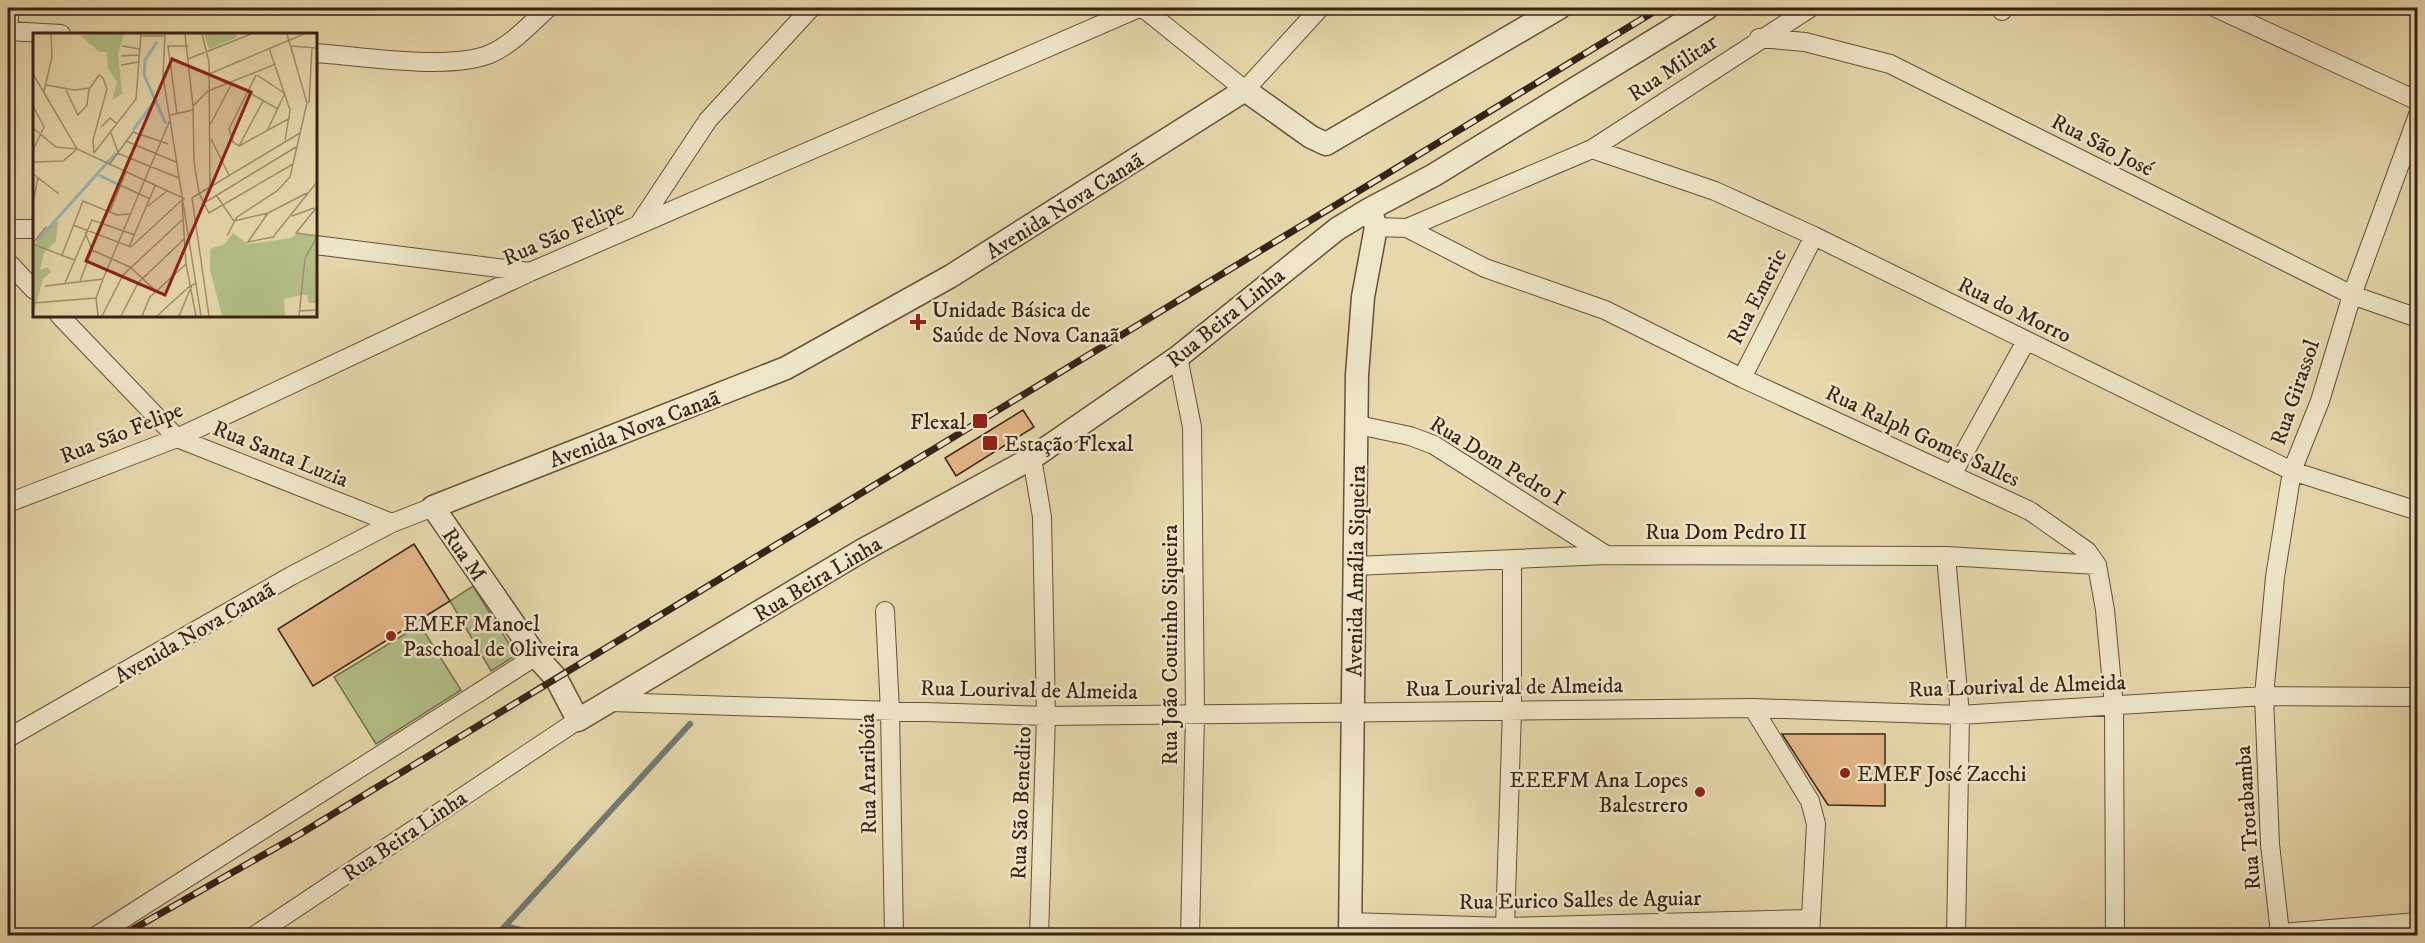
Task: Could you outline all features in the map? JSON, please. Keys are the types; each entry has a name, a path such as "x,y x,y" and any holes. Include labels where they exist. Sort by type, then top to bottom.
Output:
{"street":[{"path":"10,8 8,29 50,33"},
{"path":"316,53 412,60 473,59 510,43 548,8"},
{"path":"639,224 708,120 811,8"},
{"path":"1141,8 1245,90 1311,137 1326,144 1559,8"},
{"name":"Rua São Felipe","path":"8,503 177,438 530,272 1141,8"},
{"path":"1245,90 1320,8"},
{"name":"Rua Beira Linha","path":"254,936 578,720 863,550 1032,458 1178,357 1305,253 1373,218 1434,175 1707,8"},
{"name":"Rua Militar","path":"1407,228 1592,149 1759,38 1810,8"},
{"path":"2216,8 2418,101"},
{"name":"Rua São José","path":"1759,38 1805,42 1890,64 2352,295 2418,318"},
{"name":"Avenida Nova Canaã","path":"8,738 274,585 392,523 786,368 951,276 1245,90"},
{"name":"Rua Girassol","path":"2264,696 2275,577 2292,471 2320,401 2352,295 2418,115"},
{"name":"Rua do Morro","path":"1592,149 1715,191 1814,236 2292,471 2418,511"},
{"name":"Rua Ralph Gomes Salles","path":"1373,218 1407,228 1485,268 1605,310 1742,378 2030,511 2069,536 2087,551 2097,565"},
{"name":"Avenida Amália Siqueira","path":"1350,929 1357,375 1363,297 1373,218"},
{"path":"8,230 33,229"},
{"name":"Rua Emeric","path":"1742,378 1814,236"},
{"path":"316,245 530,272"},
{"path":"8,262 33,289"},
{"name":"Rua Santa Luzia","path":"60,316 177,438 392,523"},
{"path":"1952,475 2026,340"},
{"name":"Rua João Coutinho Siqueira","path":"1178,357 1192,427 1195,714 1190,936"},
{"name":"Rua Dom Pedro I","path":"1358,425 1410,436 1434,445 1606,555"},
{"name":"Rua São Benedito","path":"1032,458 1042,516 1047,716 1040,936"},
{"name":"Rua M","path":"433,507 536,656 556,678 578,720"},
{"name":"Rua Dom Pedro II","path":"1355,566 1512,561 1606,555 1946,556 2097,565"},
{"path":"1946,556 1959,715 1956,936"},
{"path":"1505,927 1512,710 1512,561"},
{"path":"2097,565 2105,610 2114,706 2115,936"},
{"name":"Rua Araribóia","path":"885,611 890,711 894,936"},
{"path":"96,936 536,656"},
{"name":"Rua Lourival de Almeida","path":"611,702 1047,716 1753,708 1959,715 2264,696 2418,697"},
{"name":"Rua Trotabamba","path":"2264,696 2270,844 2279,934"},
{"path":"1753,708 1810,801 1814,814 1816,824 1810,927"},
{"path":"2279,934 2418,922"},
{"name":"Rua Eurico Salles de Aguiar","path":"1350,929 1810,927"}],"green space":[{"path":"473,586 516,655 491,671 450,601"},
{"path":"420,625 461,690 376,744 334,677"}],"building":[{"name":"Estação Flexal","path":"1023,410 1034,427 956,476 945,458"},
{"path":"414,544 450,601 313,686 278,629"},
{"name":"EMEF José Zacchi","path":"1782,734 1885,734 1885,806 1828,805"}],"waterway":[{"path":"496,936 690,724"},
{"path":"505,926 547,936"}],"railway":[{"path":"121,936 300,834 1660,8"}],"place":[{"name":"Unidade Básica de Saúde de Nova Canaã","path":"918,322"},
{"name":"Flexal","path":"980,421"},
{"name":"Estação Flexal","path":"990,443"},
{"name":"EMEF Manoel Paschoal de Oliveira","path":"391,636"},
{"name":"EMEF José Zacchi","path":"1845,773"},
{"name":"EEEFM Ana Lopes Balestrero","path":"1700,792"}]}
